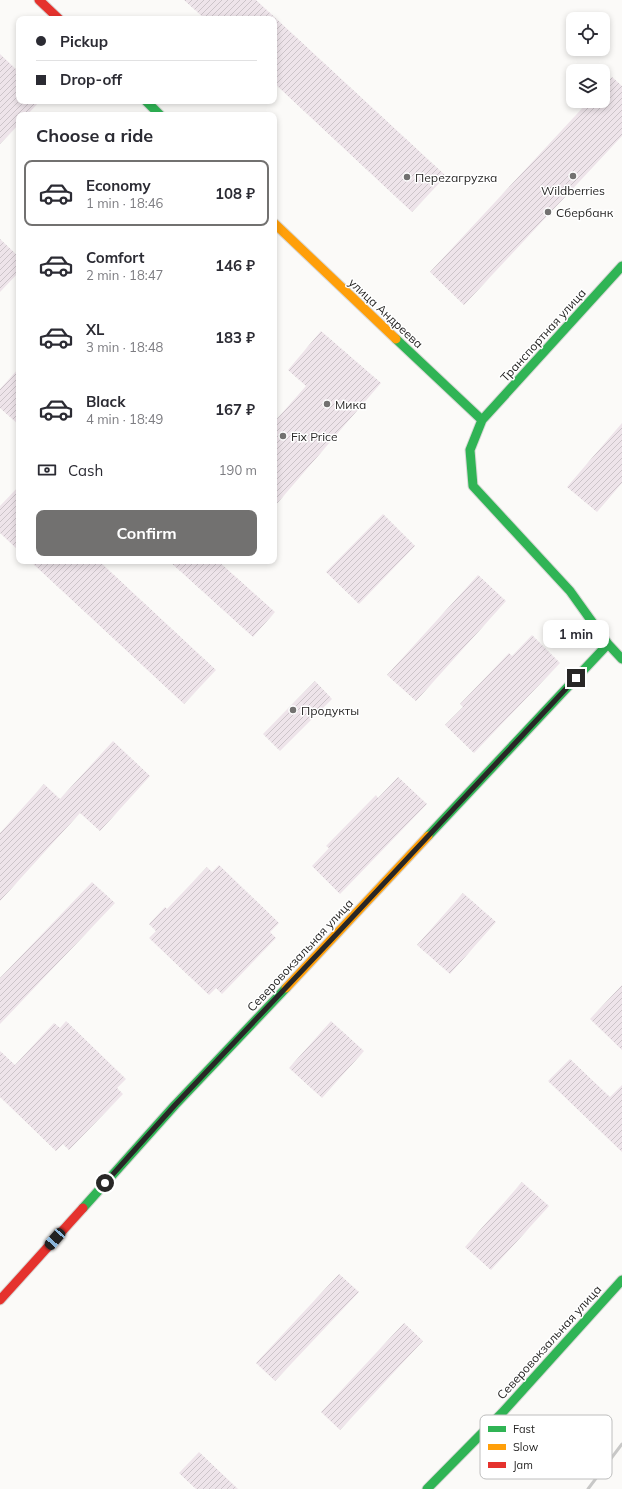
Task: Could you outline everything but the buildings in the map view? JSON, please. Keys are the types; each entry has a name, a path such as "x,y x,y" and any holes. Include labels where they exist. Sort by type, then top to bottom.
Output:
{"street":[{"path":"39,0 56,16"},
{"path":"149,104 157,112"},
{"name":"улица Андреева","path":"277,226 482,420"},
{"name":"Транспортная улица","path":"482,420 622,266"},
{"path":"482,420 470,450 473,486 570,591 608,644 622,658"},
{"name":"Северовокзальная улица","path":"0,1300 175,1105 608,644"},
{"name":"Северовокзальная улица","path":"500,1415 622,1280"},
{"name":"Северовокзальная улица","path":"427,1489 480,1435"}],"railway":[{"path":"612,1457 622,1444"},
{"path":"588,1489 596,1479"}],"traffic: fast":[{"path":"149,104 157,112"},
{"path":"608,644 570,591 473,486 470,450 482,420 622,266"},
{"path":"396,339 482,420"},
{"path":"428,836 608,644 622,659"},
{"path":"83,1208 175,1105 286,988"},
{"path":"500,1415 622,1280"},
{"path":"427,1489 480,1435"}],"traffic: slow":[{"path":"277,226 396,339"},
{"path":"286,988 428,836"}],"traffic: jam":[{"path":"39,0 56,16"},
{"path":"0,1300 83,1208"}],"place":[{"name":"Wildberries","path":"573,176"},
{"name":"Переzагруzка","path":"407,177"},
{"name":"Сбербанк","path":"548,212"},
{"name":"Мика","path":"327,404"},
{"name":"Fix Price","path":"283,436"},
{"name":"Продукты","path":"293,710"}],"route":[{"path":"105,1183 175,1105 576,678"}]}
